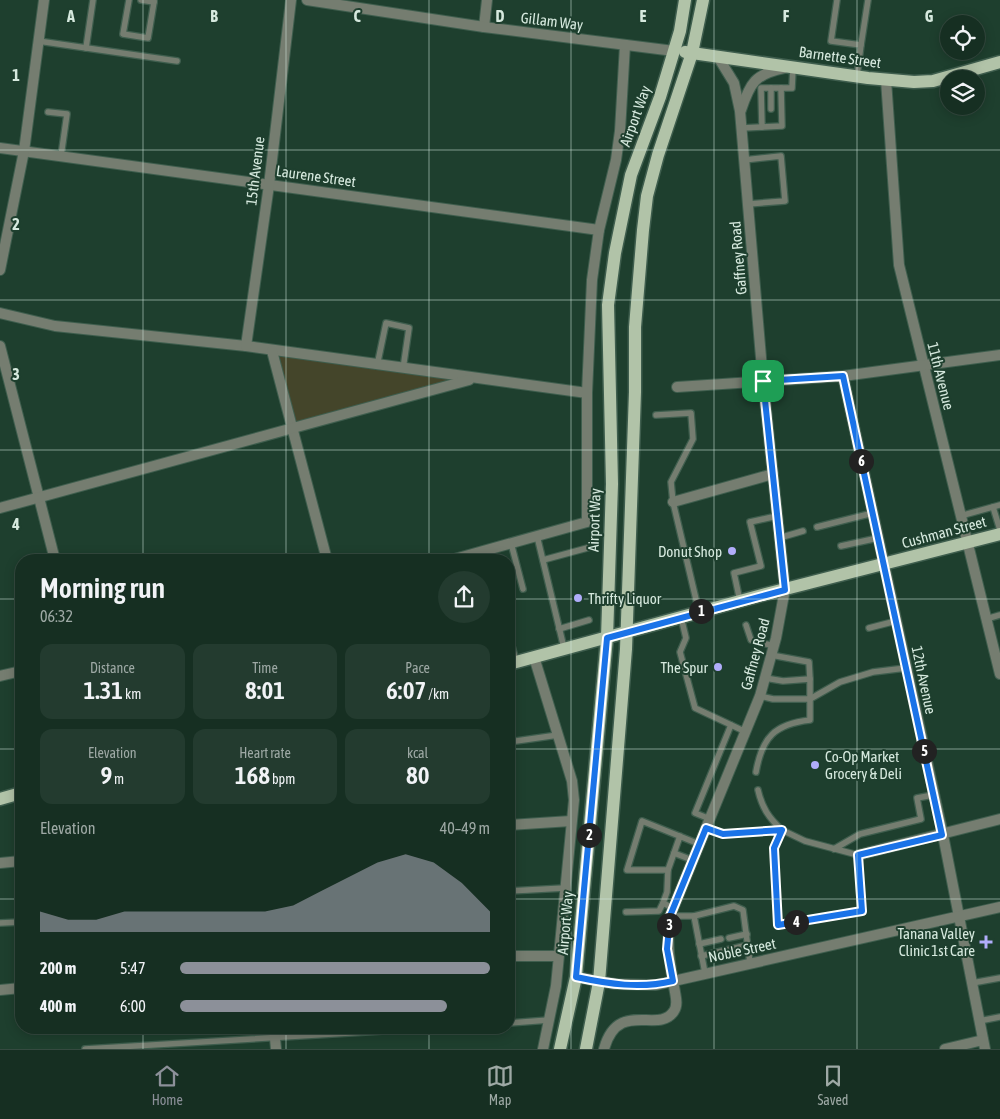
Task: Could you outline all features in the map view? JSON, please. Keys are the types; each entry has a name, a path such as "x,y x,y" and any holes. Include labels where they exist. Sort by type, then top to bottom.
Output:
{"main road":[{"name":"Airport Way","path":"560,1049 576,977 607,638 612,484 608,305 615,253 631,174 660,97 674,51 685,0"},
{"path":"586,1049 599,982 626,632 635,392 635,327 643,230 647,196 658,155 692,53 703,0"},
{"name":"Barnette Street","path":"674,51 857,77 914,82 933,81 1000,62"},
{"name":"Cushman Street","path":"515,662 740,601 967,543 1000,532"},
{"path":"0,799 15,795"}],"street":[{"path":"0,270 24,151 44,0"},
{"name":"15th Avenue","path":"246,346 269,185 291,0"},
{"name":"Gillam Way","path":"307,0 484,27 674,51"},
{"path":"484,27 487,0"},
{"path":"489,554 512,543 587,522 587,393 592,280 599,230 620,131 625,45"},
{"name":"Gaffney Road","path":"604,1049 610,1031 616,1026 631,1021 658,1019 669,1016 675,1010 676,1001 667,949 672,912 760,696 785,590 763,381 740,111 734,83 718,57"},
{"name":"Gaffney Road","path":"740,111 751,84 756,79 765,72 791,67"},
{"name":"11th Avenue","path":"886,80 899,266 1000,674"},
{"name":"Laurene Street","path":"0,148 599,230"},
{"path":"0,313 55,326 246,346 377,366 587,393"},
{"path":"0,346 4,381 39,497 53,554"},
{"path":"272,351 325,554"},
{"path":"677,387 843,376 1000,355"},
{"name":"12th Avenue","path":"843,376 934,795 984,1044"},
{"path":"0,508 474,379"},
{"path":"673,502 773,474"},
{"path":"534,657 572,781 574,800 556,986 543,1049"},
{"path":"0,676 15,672"},
{"path":"858,855 1000,819"},
{"path":"515,825 571,821"},
{"path":"0,863 15,862"},
{"name":"Noble Street","path":"576,977 599,982 639,985 673,981 1000,907"},
{"path":"515,956 558,956"},
{"path":"0,990 15,989"},
{"path":"274,1034 276,1049"},
{"path":"945,1049 984,1044"}],"lane":[{"path":"86,48 93,0"},
{"path":"129,0 123,34 148,38 154,1 141,0"},
{"path":"837,0 831,41 861,45"},
{"path":"857,77 868,0"},
{"path":"38,41 177,61"},
{"path":"762,127 761,88 792,88 791,67"},
{"path":"771,88 771,108"},
{"path":"742,128 782,126 781,88"},
{"path":"48,112 67,114 61,156"},
{"path":"771,118 771,127"},
{"path":"744,160 781,156 784,201 748,204"},
{"path":"377,366 386,323 409,328 403,369"},
{"path":"656,415 691,413 693,439 671,482 673,502 699,612"},
{"path":"960,516 1000,505"},
{"path":"993,507 1000,532"},
{"path":"817,527 872,513"},
{"path":"740,601 734,573 761,566 750,522 777,516"},
{"path":"780,538 802,531"},
{"path":"537,536 564,649"},
{"path":"841,546 878,538"},
{"path":"512,543 515,554"},
{"path":"543,560 591,547"},
{"path":"515,556 523,589"},
{"path":"986,619 1000,615"},
{"path":"681,617 686,638 680,652 695,708 746,732"},
{"path":"560,628 589,620"},
{"path":"869,628 896,621"},
{"path":"746,625 751,640 772,651 809,662 810,720 792,722 780,727 770,736 758,759 756,772"},
{"path":"760,696 773,699 810,699 840,682 873,672 906,668"},
{"path":"765,678 783,681 810,679"},
{"path":"731,725 695,812 723,834 782,830"},
{"path":"515,741 558,736"},
{"path":"758,790 761,805 770,818 790,836 834,850 858,855 862,911 778,925 774,848 782,830"},
{"path":"834,850 860,834 921,819 916,798 934,795"},
{"path":"668,870 627,870 642,821 699,844"},
{"path":"626,912 659,911 667,892 668,870 680,836"},
{"path":"674,853 692,860"},
{"path":"515,891 565,888"},
{"path":"662,903 672,912 694,916 734,906 743,910 750,963"},
{"path":"694,916 704,973"},
{"path":"0,923 15,922"},
{"path":"729,938 747,934"},
{"path":"699,944 720,939"},
{"path":"701,956 748,945"},
{"path":"972,983 1000,978"},
{"path":"979,1022 1000,1017"},
{"path":"515,1023 549,1020"},
{"path":"85,1049 252,1034"}],"green space":[{"path":"272,351 473,379 293,429"}],"place":[{"name":"Donut Shop","path":"732,551"},
{"name":"Thrifty Liquor","path":"578,598"},
{"name":"The Spur","path":"718,667"},
{"name":"Co-Op Market Grocery & Deli","path":"815,765"},
{"name":"Tanana Valley Clinic 1st Care","path":"986,942"}],"route":[{"path":"843,376 942,835 858,855 862,911 778,925 774,848 782,830 723,834 706,828 670,916 667,949 673,981 656,985 639,985 599,982 576,977 607,638 642,627 785,590 763,381 843,376"}]}
